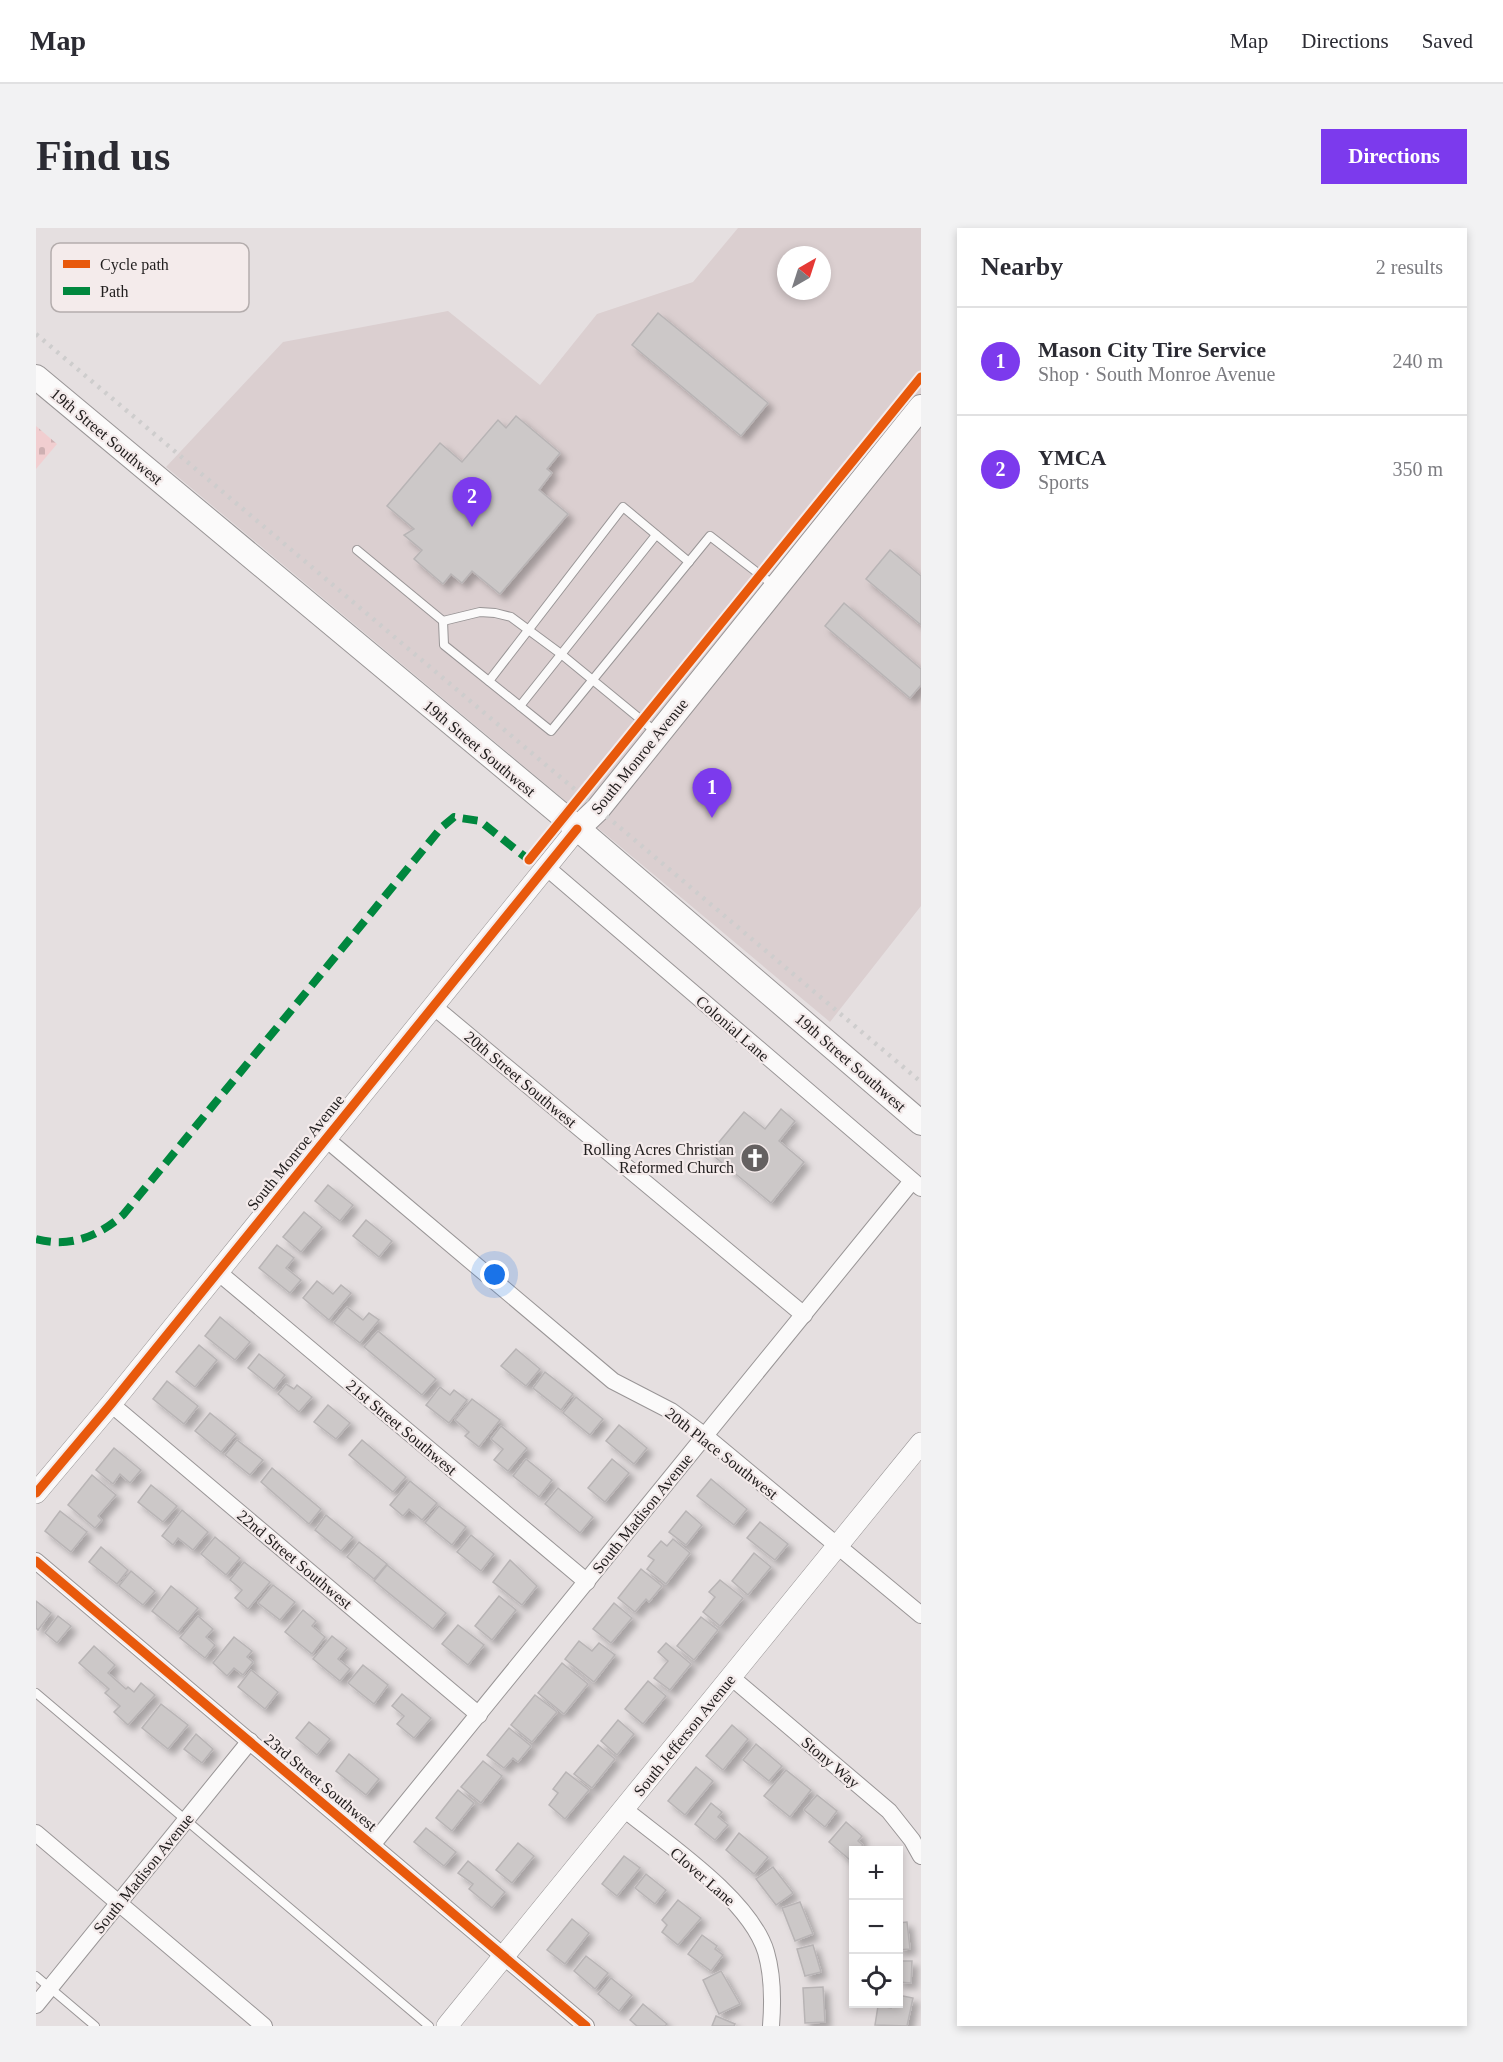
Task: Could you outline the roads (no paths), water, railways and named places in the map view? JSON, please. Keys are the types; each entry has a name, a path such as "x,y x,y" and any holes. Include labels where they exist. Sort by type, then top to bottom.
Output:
{"main road":[{"name":"19th Street Southwest","path":"36,377 577,829 921,1123"},
{"name":"South Monroe Avenue","path":"577,829 598,809 921,407"}],"street":[{"name":"South Monroe Avenue","path":"36,1492 111,1404 577,829"},
{"name":"Colonial Lane","path":"546,867 917,1185"},
{"name":"20th Street Southwest","path":"433,1006 804,1315"},
{"name":"20th Place Southwest","path":"326,1138 613,1381 671,1411 705,1436 921,1615"},
{"name":"South Madison Avenue","path":"372,1845 804,1315 917,1185"},
{"name":"21st Street Southwest","path":"218,1272 587,1582"},
{"name":"22nd Street Southwest","path":"111,1404 479,1715"},
{"name":"South Jefferson Avenue","path":"447,2026 921,1443"},
{"name":"23rd Street Southwest","path":"36,1561 586,2026"},
{"name":"Stony Way","path":"731,1677 889,1811 921,1856"},
{"name":"South Madison Avenue","path":"36,2005 250,1741"},
{"name":"Clover Lane","path":"624,1809 733,1899 752,1924 765,1951 771,1976 771,2026"},
{"path":"36,1833 264,2026"}],"lane":[{"path":"489,681 623,507 689,562"},
{"path":"520,706 656,535"},
{"path":"357,550 443,621 444,645 551,731 710,536 776,587"},
{"path":"443,621 480,612 495,613 511,618 561,654 658,734"},
{"path":"36,1693 429,2026"},
{"path":"36,1976 95,2026"}],"railway":[{"path":"36,334 921,1082"}],"place":[{"name":"YMCA","path":"472,527"},
{"name":"Mason City Tire Service","path":"712,818"},
{"name":"Rolling Acres Christian Reformed Church","path":"755,1158"}]}
